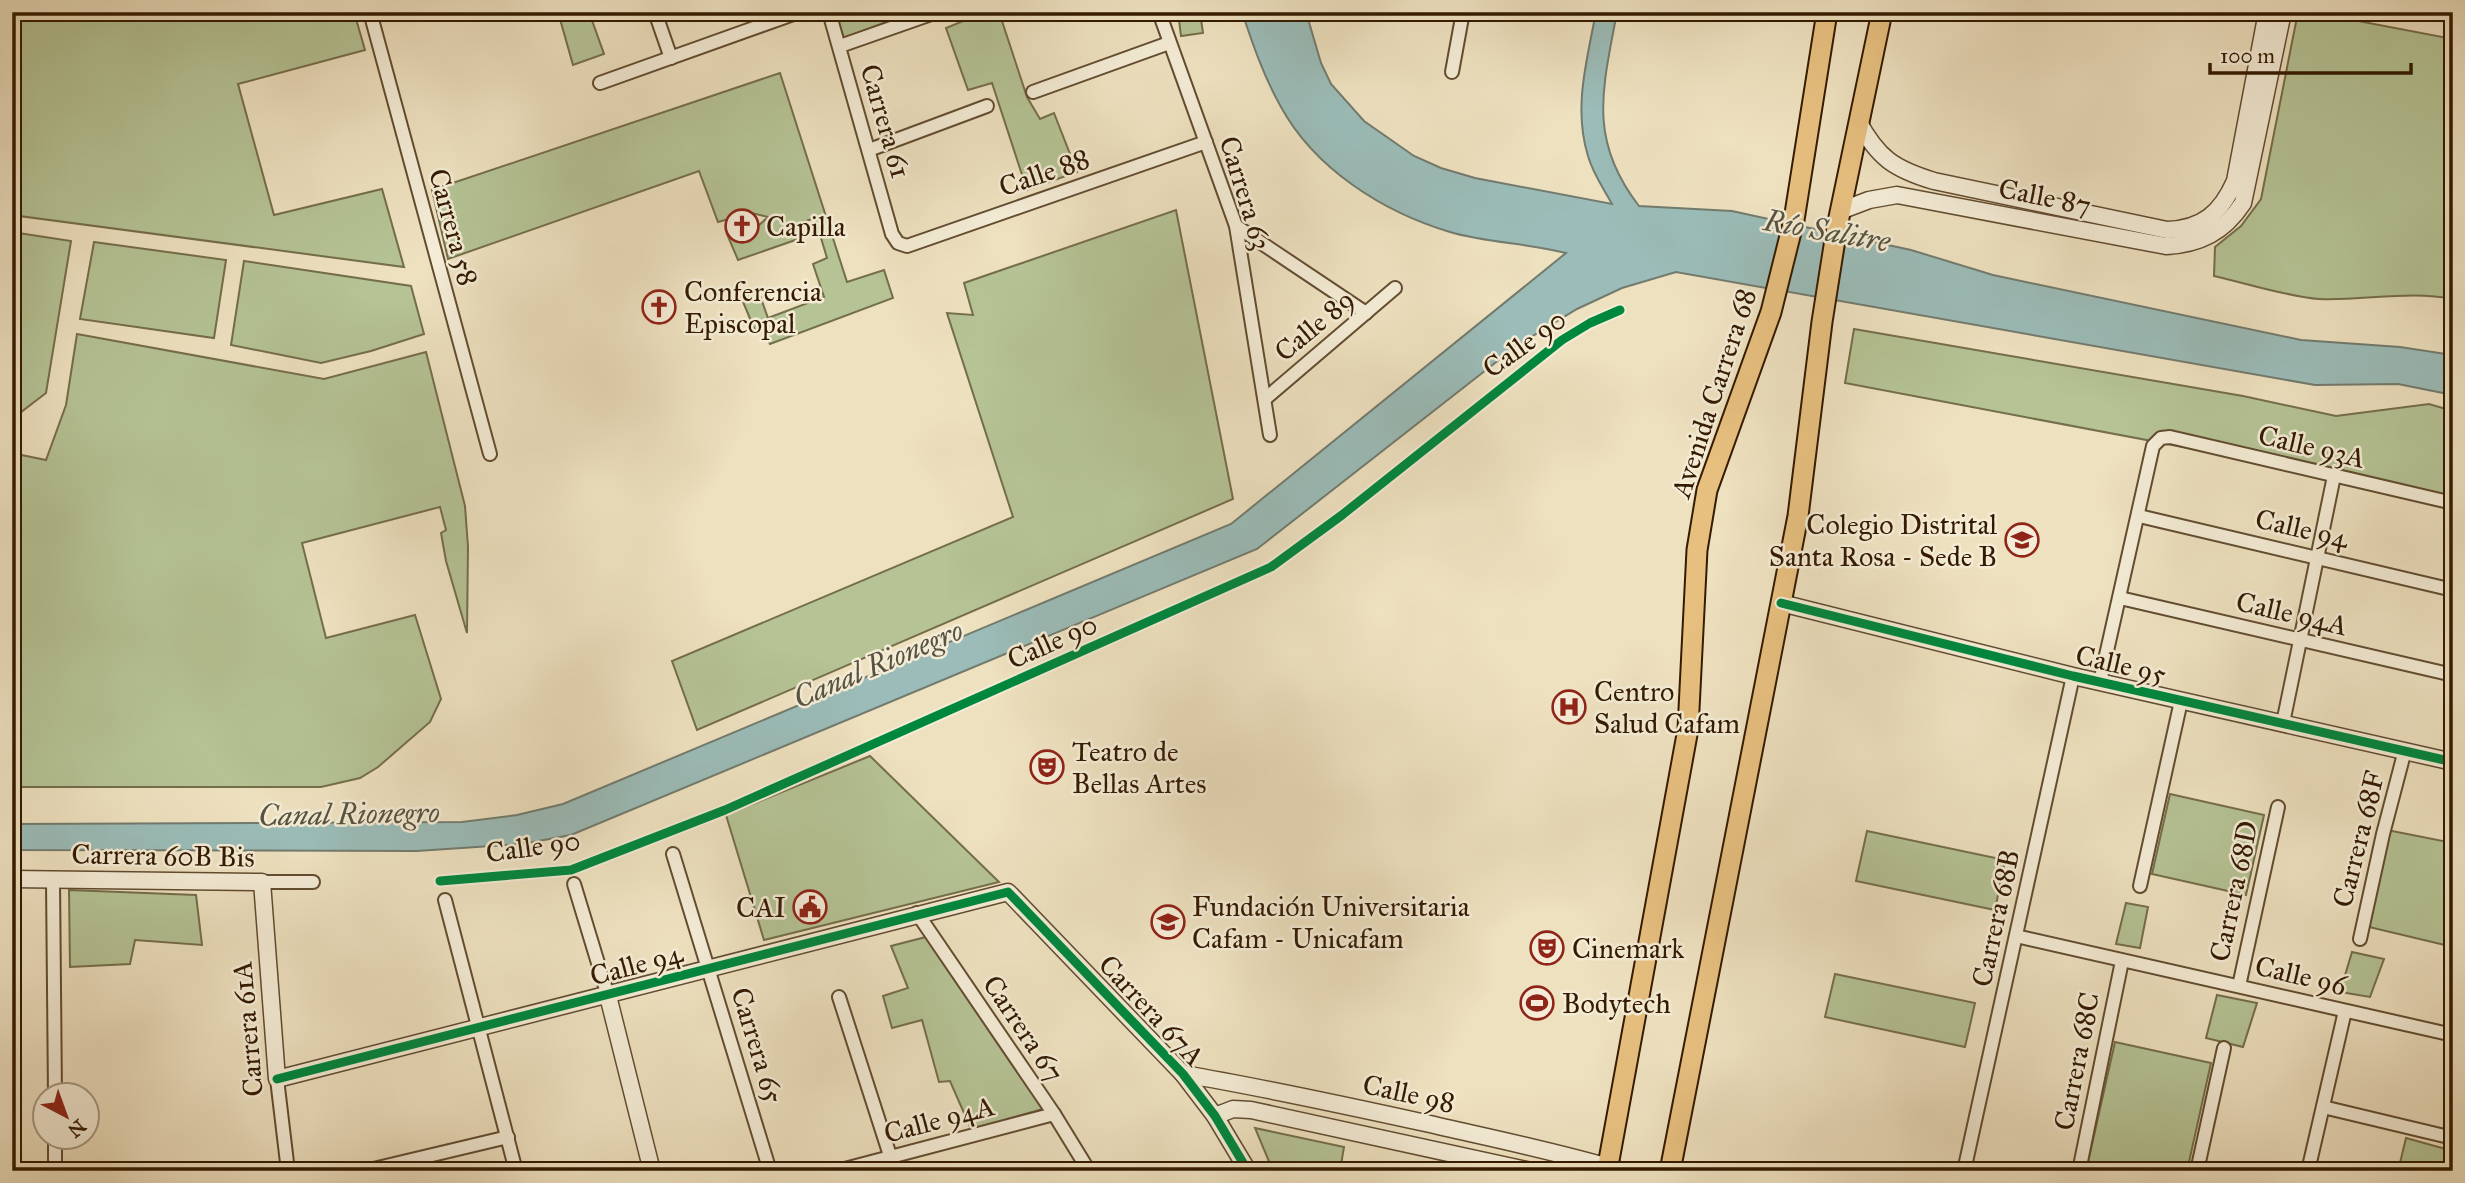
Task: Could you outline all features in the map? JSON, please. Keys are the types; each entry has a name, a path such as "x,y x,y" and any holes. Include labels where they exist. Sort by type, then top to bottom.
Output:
{"main road":[{"name":"Avenida Carrera 68","path":"1613,1169 1688,729 1695,581 1701,519 1707,490 1771,312 1794,220 1827,12"},
{"path":"1670,1171 1798,516 1822,322 1838,219 1881,12"}],"street":[{"name":"Carrera 58","path":"370,12 490,454"},
{"path":"655,12 671,58"},
{"path":"600,83 799,12"},
{"name":"Carrera 61","path":"829,12 892,234 898,243"},
{"path":"840,46 937,12"},
{"name":"Carrera 63","path":"1159,12 1236,226 1270,435"},
{"path":"1452,72 1464,12"},
{"name":"Calle 87","path":"1858,121 1882,157 1909,173 1934,181 2167,230 2194,226 2211,216 2226,201 2238,169 2267,12"},
{"name":"Calle 87","path":"1838,219 1869,200 1897,195 2166,246 2195,242 2208,237 2234,217 2246,193 2283,12"},
{"path":"1032,92 1170,43"},
{"path":"869,150 988,106"},
{"name":"Calle 88","path":"898,243 907,246 1206,142"},
{"path":"1236,226 1366,313"},
{"name":"Calle 89","path":"1265,399 1395,288"},
{"name":"Calle 93A","path":"2139,516 2153,446 2161,438 2170,437 2453,503"},
{"path":"2283,723 2334,476"},
{"path":"2100,682 2139,516"},
{"name":"Calle 94","path":"2139,516 2453,590"},
{"name":"Calle 94A","path":"2120,598 2453,675"},
{"name":"Calle 95","path":"1781,603 2073,676 2453,762"},
{"name":"Carrera 68B","path":"1964,1171 2073,676"},
{"path":"2140,886 2181,701"},
{"name":"Carrera 68F","path":"2360,939 2405,751"},
{"name":"Carrera 68D","path":"2239,986 2278,807"},
{"name":"Carrera 65","path":"673,854 770,1171"},
{"name":"Carrera 60B Bis","path":"12,878 313,882"},
{"path":"53,880 55,1082"},
{"name":"Carrera 61A","path":"262,882 276,1079 288,1171"},
{"path":"574,884 608,996 652,1171"},
{"name":"Calle 94","path":"276,1079 608,996 917,913 1008,892"},
{"name":"Carrera 67A","path":"1008,892 1183,1074 1215,1116 1248,1171"},
{"path":"445,900 516,1171"},
{"name":"Carrera 67","path":"917,913 1054,1114 1089,1171"},
{"name":"Calle 96","path":"2016,936 2453,1035"},
{"name":"Carrera 68C","path":"2079,1171 2122,961"},
{"path":"839,997 895,1171"},
{"path":"2308,1171 2345,1011"},
{"path":"2196,1171 2224,1048"},
{"name":"Calle 98","path":"1183,1074 1296,1095 1560,1153 1613,1169"},
{"path":"2323,1107 2453,1138"},
{"name":"Calle 98","path":"1215,1116 1233,1109 1251,1110 1531,1171"},
{"name":"Calle 94A","path":"837,1171 1054,1114"},
{"path":"365,1171 508,1137"},
{"path":"55,1152 55,1171"}],"green space":[{"path":"12,12 354,12 365,50 238,84 274,215 382,189 404,267 12,215"},
{"path":"558,12 589,12 604,54 573,65"},
{"path":"835,12 913,12 844,38"},
{"path":"985,12 999,12 1027,97 1040,119 1054,113 1077,172 1027,190 992,83 968,90 946,28"},
{"path":"1178,12 1200,12 1203,33 1181,36"},
{"path":"2298,12 2311,12 2453,39 2453,299 2420,295 2307,298 2214,276 2215,247 2241,226 2261,199"},
{"path":"780,73 847,282 884,270 893,298 770,344 764,331 756,333 741,297 758,290 768,318 824,297 813,264 827,258 815,218 800,223 804,237 738,260 727,234 746,232 747,236 768,217 743,211 743,215 718,222 699,171 448,259 432,190"},
{"path":"1176,210 1233,499 697,730 672,661 1013,517 947,313 973,315 964,283"},
{"path":"12,232 71,241 46,393 20,413 12,432"},
{"path":"94,242 226,260 214,338 80,319"},
{"path":"244,261 411,286 424,334 321,363 231,345"},
{"path":"1854,329 2243,396 2336,416 2429,404 2453,411 2453,498 1845,383"},
{"path":"77,334 324,379 426,352 465,506 468,547 467,633 446,561 441,533 446,530 440,507 302,543 326,638 415,615 441,699 430,722 378,767 360,778 321,787 12,787 12,453 46,460 66,405"},
{"path":"870,756 999,882 764,940 726,815"},
{"path":"2170,794 2264,815 2246,895 2152,874"},
{"path":"2387,830 2453,843 2453,947 2365,926"},
{"path":"1867,831 2005,860 1995,910 1856,881"},
{"path":"69,890 196,895 202,945 135,940 130,964 70,967"},
{"path":"2126,903 2148,907 2140,948 2116,944"},
{"path":"926,937 1043,1109 971,1129 950,1081 939,1082 922,1020 892,1028 883,996 908,988 891,946"},
{"path":"2352,952 2384,959 2370,997 2340,992"},
{"path":"1835,974 1975,1003 1965,1047 1825,1017"},
{"path":"2217,995 2257,1003 2243,1047 2206,1038"},
{"path":"2115,1042 2211,1063 2187,1171 2086,1171"},
{"path":"1255,1128 1344,1147 1340,1171 1273,1171"},
{"path":"2406,1138 2453,1151 2453,1171 2398,1171"}],"water":[{"path":"1242,12 1306,12 1321,63 1331,84 1364,121 1414,156 1441,168 1475,178 1612,204 1588,156 1582,102 1596,12 1617,12 1604,89 1605,135 1623,182 1639,206 1732,211 1911,250 1993,275 2301,340 2400,347 2453,355 2453,395 2398,384 2315,385 1676,272 1622,288 1577,309 1518,345 1257,549 571,835 522,844 417,851 12,850 12,824 462,822 517,815 563,804 1231,524 1566,253 1450,232 1400,213 1353,185 1312,150 1295,129 1269,84"}],"cycle path":[{"name":"Calle 90","path":"440,881 571,870 725,810 1271,567 1342,515 1562,340 1590,323 1620,310"},
{"path":"1781,603 2073,676 2453,762"},
{"path":"277,1079 1008,892 1183,1074 1215,1116 1248,1171"}],"place":[{"name":"Capilla","path":"742,226"},
{"name":"Conferencia Episcopal","path":"659,307"},
{"name":"Colegio Distrital Santa Rosa - Sede B","path":"2022,540"},
{"name":"Centro Salud Cafam","path":"1569,707"},
{"name":"Teatro de Bellas Artes","path":"1047,767"},
{"name":"CAI","path":"810,907"},
{"name":"Fundación Universitaria Cafam - Unicafam","path":"1168,922"},
{"name":"Cinemark","path":"1547,948"},
{"name":"Bodytech","path":"1537,1003"}],"water label":[{"name":"Río Salitre","path":"1827,231"},
{"name":"Canal Rionegro","path":"878,664"},
{"name":"Canal Rionegro","path":"349,814"}]}
